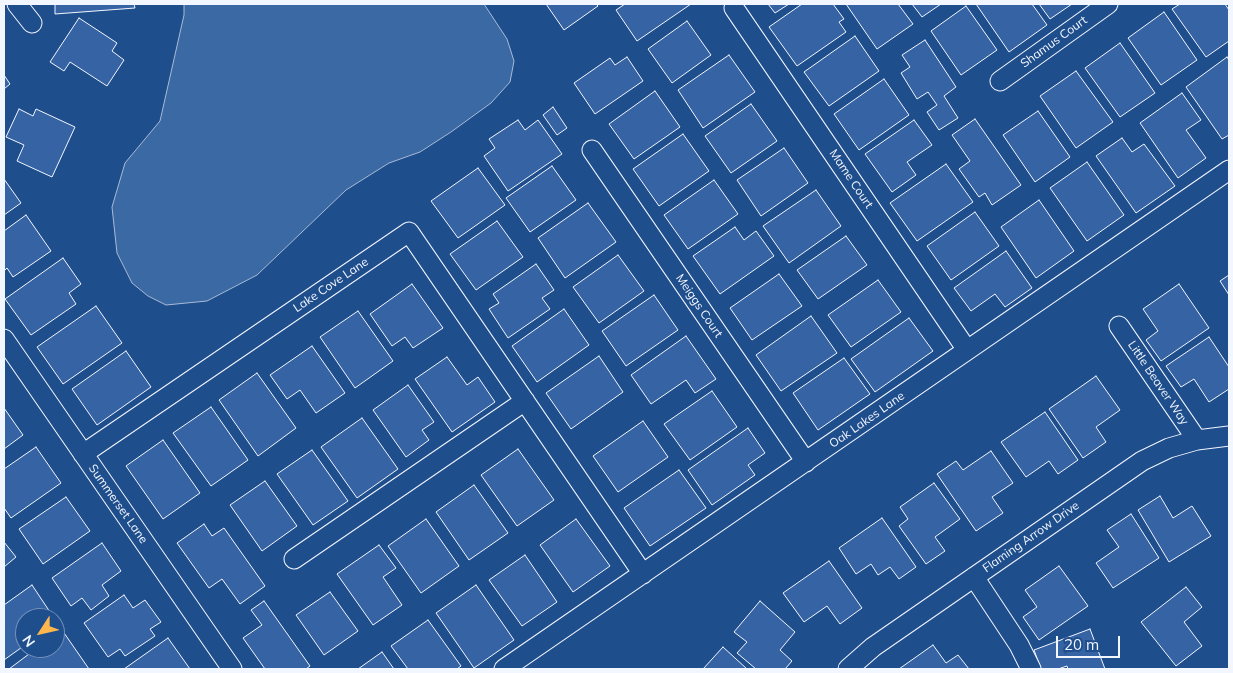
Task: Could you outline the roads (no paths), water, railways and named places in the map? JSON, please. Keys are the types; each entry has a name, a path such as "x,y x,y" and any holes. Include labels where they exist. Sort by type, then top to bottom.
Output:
{"street":[{"path":"17,4 32,23"},
{"name":"Shamus Court","path":"1000,81 1108,4"},
{"name":"Mame Court","path":"734,8 968,350"},
{"name":"Meiggs Court","path":"592,150 806,462"},
{"name":"Oak Lakes Lane","path":"504,669 1229,170"},
{"name":"Lake Cove Lane","path":"83,454 409,232 643,574"},
{"name":"Little Beaver Way","path":"1119,326 1197,440"},
{"name":"Summerset Lane","path":"4,338 232,669"},
{"path":"294,559 525,401"},
{"name":"Flaming Arrow Drive","path":"848,669 872,647 1142,461 1170,448 1197,440 1229,436"},
{"path":"974,577 1019,645 1031,669"}],"water":[{"path":"184,4 484,4 507,39 514,61 510,82 491,103 451,132 420,152 389,163 346,190 257,275 207,301 166,305 148,296 132,283 117,253 112,207 125,163 160,121 184,15"}]}
